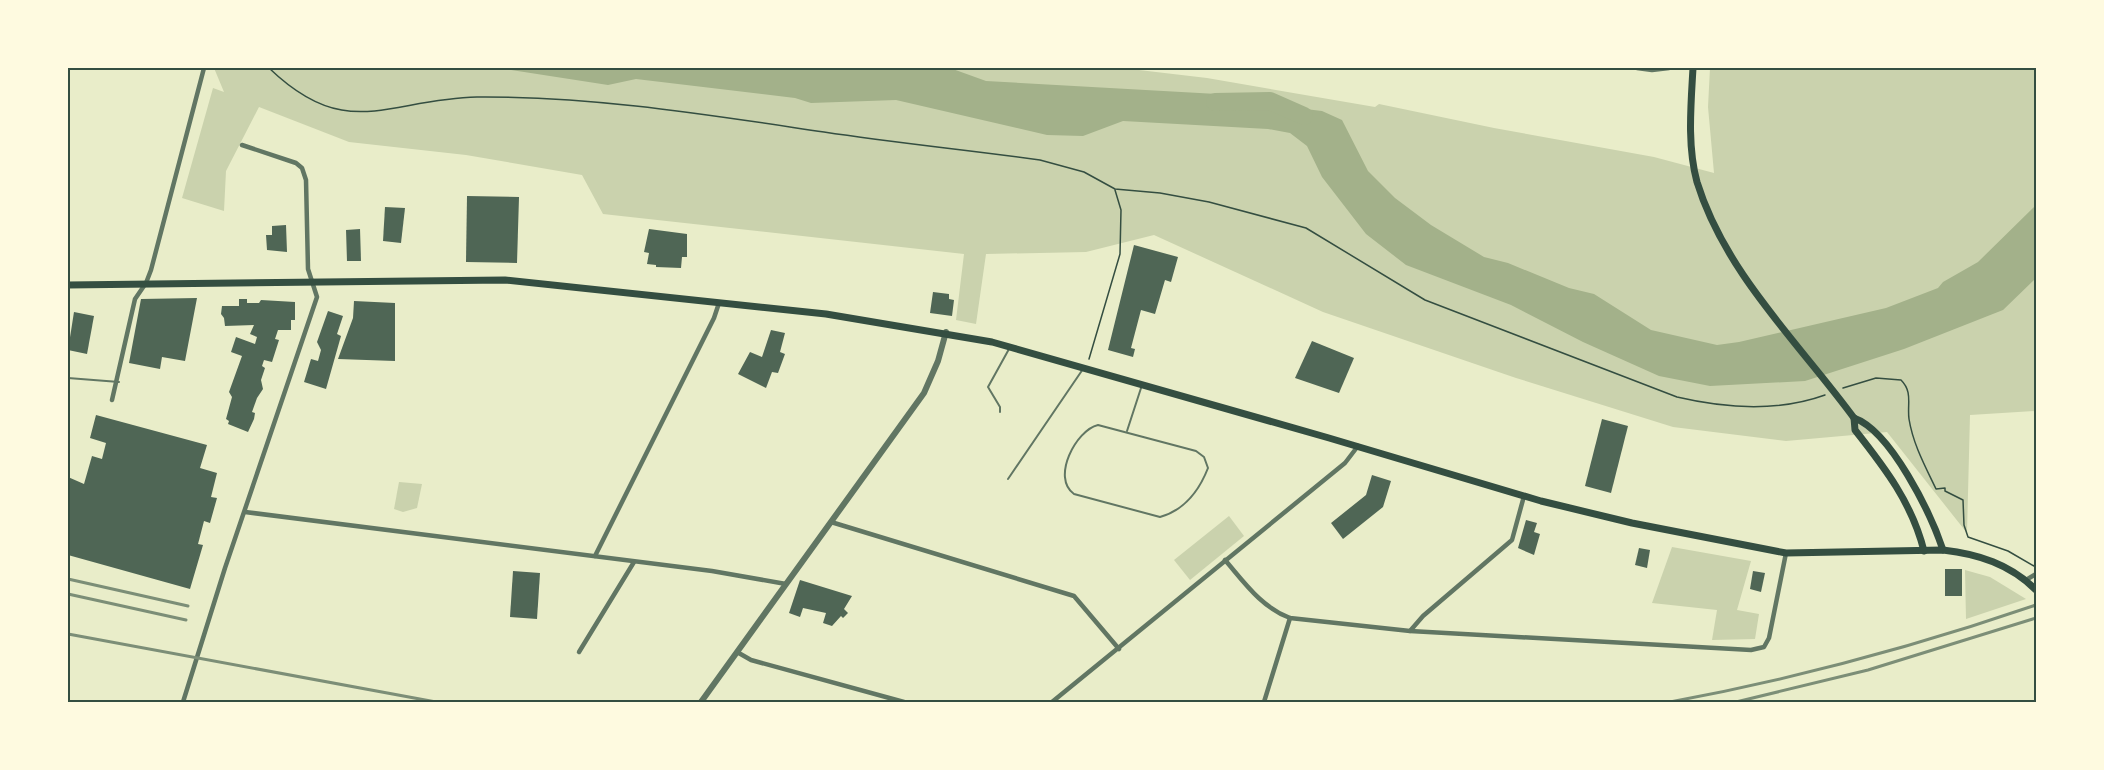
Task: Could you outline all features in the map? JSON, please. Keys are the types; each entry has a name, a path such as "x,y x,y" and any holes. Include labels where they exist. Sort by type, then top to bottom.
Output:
{"main road":[{"path":"1693,68 1691,131 1697,181 1727,250 1769,309 1854,418 1855,430 1906,500 1916,522 1924,551"},
{"path":"68,285 505,280 826,314 946,332 1085,367 1524,496 1632,523 1786,553 1943,550 1983,557 2026,579 2037,590"},
{"path":"1854,418 1866,422 1910,479 1927,510 1943,550"}],"street":[{"path":"112,400 118,382 135,299 146,283 204,68"},
{"path":"1637,68 1652,70 1669,68"},
{"path":"183,702 317,297 308,268 306,180 302,168 296,163 242,145"},
{"path":"595,556 719,303"},
{"path":"700,702 924,393 938,361 946,332"},
{"path":"1052,702 1345,463 1358,446"},
{"path":"1410,631 1423,616 1512,540 1524,496"},
{"path":"245,512 595,556 786,584"},
{"path":"831,522 1074,596 1119,649"},
{"path":"1225,560 1264,604 1290,618 1410,631 1751,650 1764,647 1769,638 1786,553"},
{"path":"579,652 634,562"},
{"path":"2026,579 2037,574"},
{"path":"1264,702 1290,618"},
{"path":"737,652 751,660 904,702"}],"lane":[{"path":"1000,412 1000,407 988,387 1010,347"},
{"path":"1008,479 1085,367"},
{"path":"68,378 118,382"},
{"path":"1127,431 1142,384"},
{"path":"1098,425 1127,431 1196,451 1204,457 1208,468 1199,490 1170,514 1151,516 1074,494 1068,489 1064,475 1072,451 1090,427 1098,425"}],"path":[{"path":"269,68 313,99 330,108 349,112 370,113 473,97 581,100 1040,160 1084,172 1115,189 1160,193 1209,202 1306,228 1425,300 1677,397 1708,404 1757,406 1805,401 1831,393"},
{"path":"1085,367 1093,351 1120,254 1121,210 1115,189"},
{"path":"1841,389 1876,378 1901,380 1909,392 1908,417 1913,439 1936,489 1945,488 1945,491 1963,500 1964,525 1968,537 2008,551 2034,566"}],"shaded area":[{"path":"214,68 1122,68 1207,78 1375,107 1379,104 1494,128 1654,157 1714,173 1708,107 1710,68 2036,68 2036,411 1970,415 1967,533 1887,432 1786,441 1673,427 1516,378 1323,312 1154,235 1086,252 986,254 976,324 956,320 964,254 603,214 582,175 466,155 349,142 259,107 226,171 224,211 182,198 213,88 224,92"},
{"path":"499,68 950,68 986,81 1217,94 1247,102 1322,111 1342,120 1368,171 1395,198 1431,225 1484,257 1508,263 1569,288 1594,294 1651,330 1717,345 1886,308 1938,288 1943,282 1978,262 2036,205 2036,278 2003,310 1904,349 1805,381 1710,386 1659,376 1583,342 1511,305 1406,265 1366,234 1322,177 1307,146 1290,133 1268,129 1123,121 1083,136 1047,135 896,100 811,103 795,98 636,79 608,85"},
{"path":"399,482 422,484 417,508 403,512 394,509"},
{"path":"1229,516 1244,536 1190,580 1174,560"},
{"path":"1672,547 1751,561 1737,610 1759,614 1755,639 1712,640 1717,610 1652,603"},
{"path":"1965,570 1990,577 2026,599 1966,619"}],"building":[{"path":"467,196 519,197 517,263 466,262"},
{"path":"385,207 405,208 401,243 383,241"},
{"path":"286,225 287,252 267,250 266,235 272,235 272,226"},
{"path":"360,229 361,261 347,261 346,230"},
{"path":"649,229 687,234 687,257 682,257 681,268 656,267 656,265 647,264 649,253 644,252"},
{"path":"1134,245 1178,257 1171,282 1165,280 1155,314 1141,310 1131,348 1135,349 1133,357 1108,350"},
{"path":"933,292 949,294 949,299 954,300 952,316 930,313"},
{"path":"197,298 185,361 162,357 160,369 129,363 141,299"},
{"path":"239,299 247,299 247,303 259,303 261,300 295,302 295,320 291,320 291,330 278,330 275,339 279,340 272,362 264,360 262,366 265,368 261,380 263,389 252,412 255,413 254,419 248,432 228,424 229,421 226,419 232,397 229,392 242,356 231,352 236,337 255,344 257,337 250,334 254,325 225,326 221,314 222,306 239,306"},
{"path":"354,301 395,303 395,361 338,359 353,318"},
{"path":"328,311 343,316 337,334 341,336 326,389 304,382 311,359 318,361 321,350 317,342"},
{"path":"74,312 94,316 87,354 68,350"},
{"path":"771,330 785,333 780,352 785,354 778,373 772,372 766,388 738,374 750,352 762,357"},
{"path":"1312,341 1354,358 1339,393 1295,378"},
{"path":"96,415 207,445 200,468 217,473 211,497 217,498 210,523 204,521 198,544 203,545 190,589 68,555 68,477 84,484 92,456 102,459 106,443 90,438"},
{"path":"1602,419 1628,426 1611,493 1585,486"},
{"path":"1372,475 1391,481 1383,507 1343,539 1331,523 1366,495"},
{"path":"1526,520 1537,523 1534,532 1540,534 1534,555 1518,548"},
{"path":"1639,548 1650,550 1647,568 1635,565"},
{"path":"1945,569 1962,569 1962,596 1945,596"},
{"path":"513,571 540,573 537,619 510,617"},
{"path":"1753,571 1765,573 1761,592 1750,589"},
{"path":"800,580 852,596 844,609 848,613 843,618 841,616 832,626 823,623 826,613 803,608 800,617 789,613"}],"waterway":[{"path":"1215,102 1270,101 1304,116"}],"railway":[{"path":"68,579 188,606"},
{"path":"68,594 186,620"},
{"path":"1670,702 1763,683 1855,660 2036,605"},
{"path":"1736,702 1868,670 2036,618"},
{"path":"68,634 436,702"}]}
